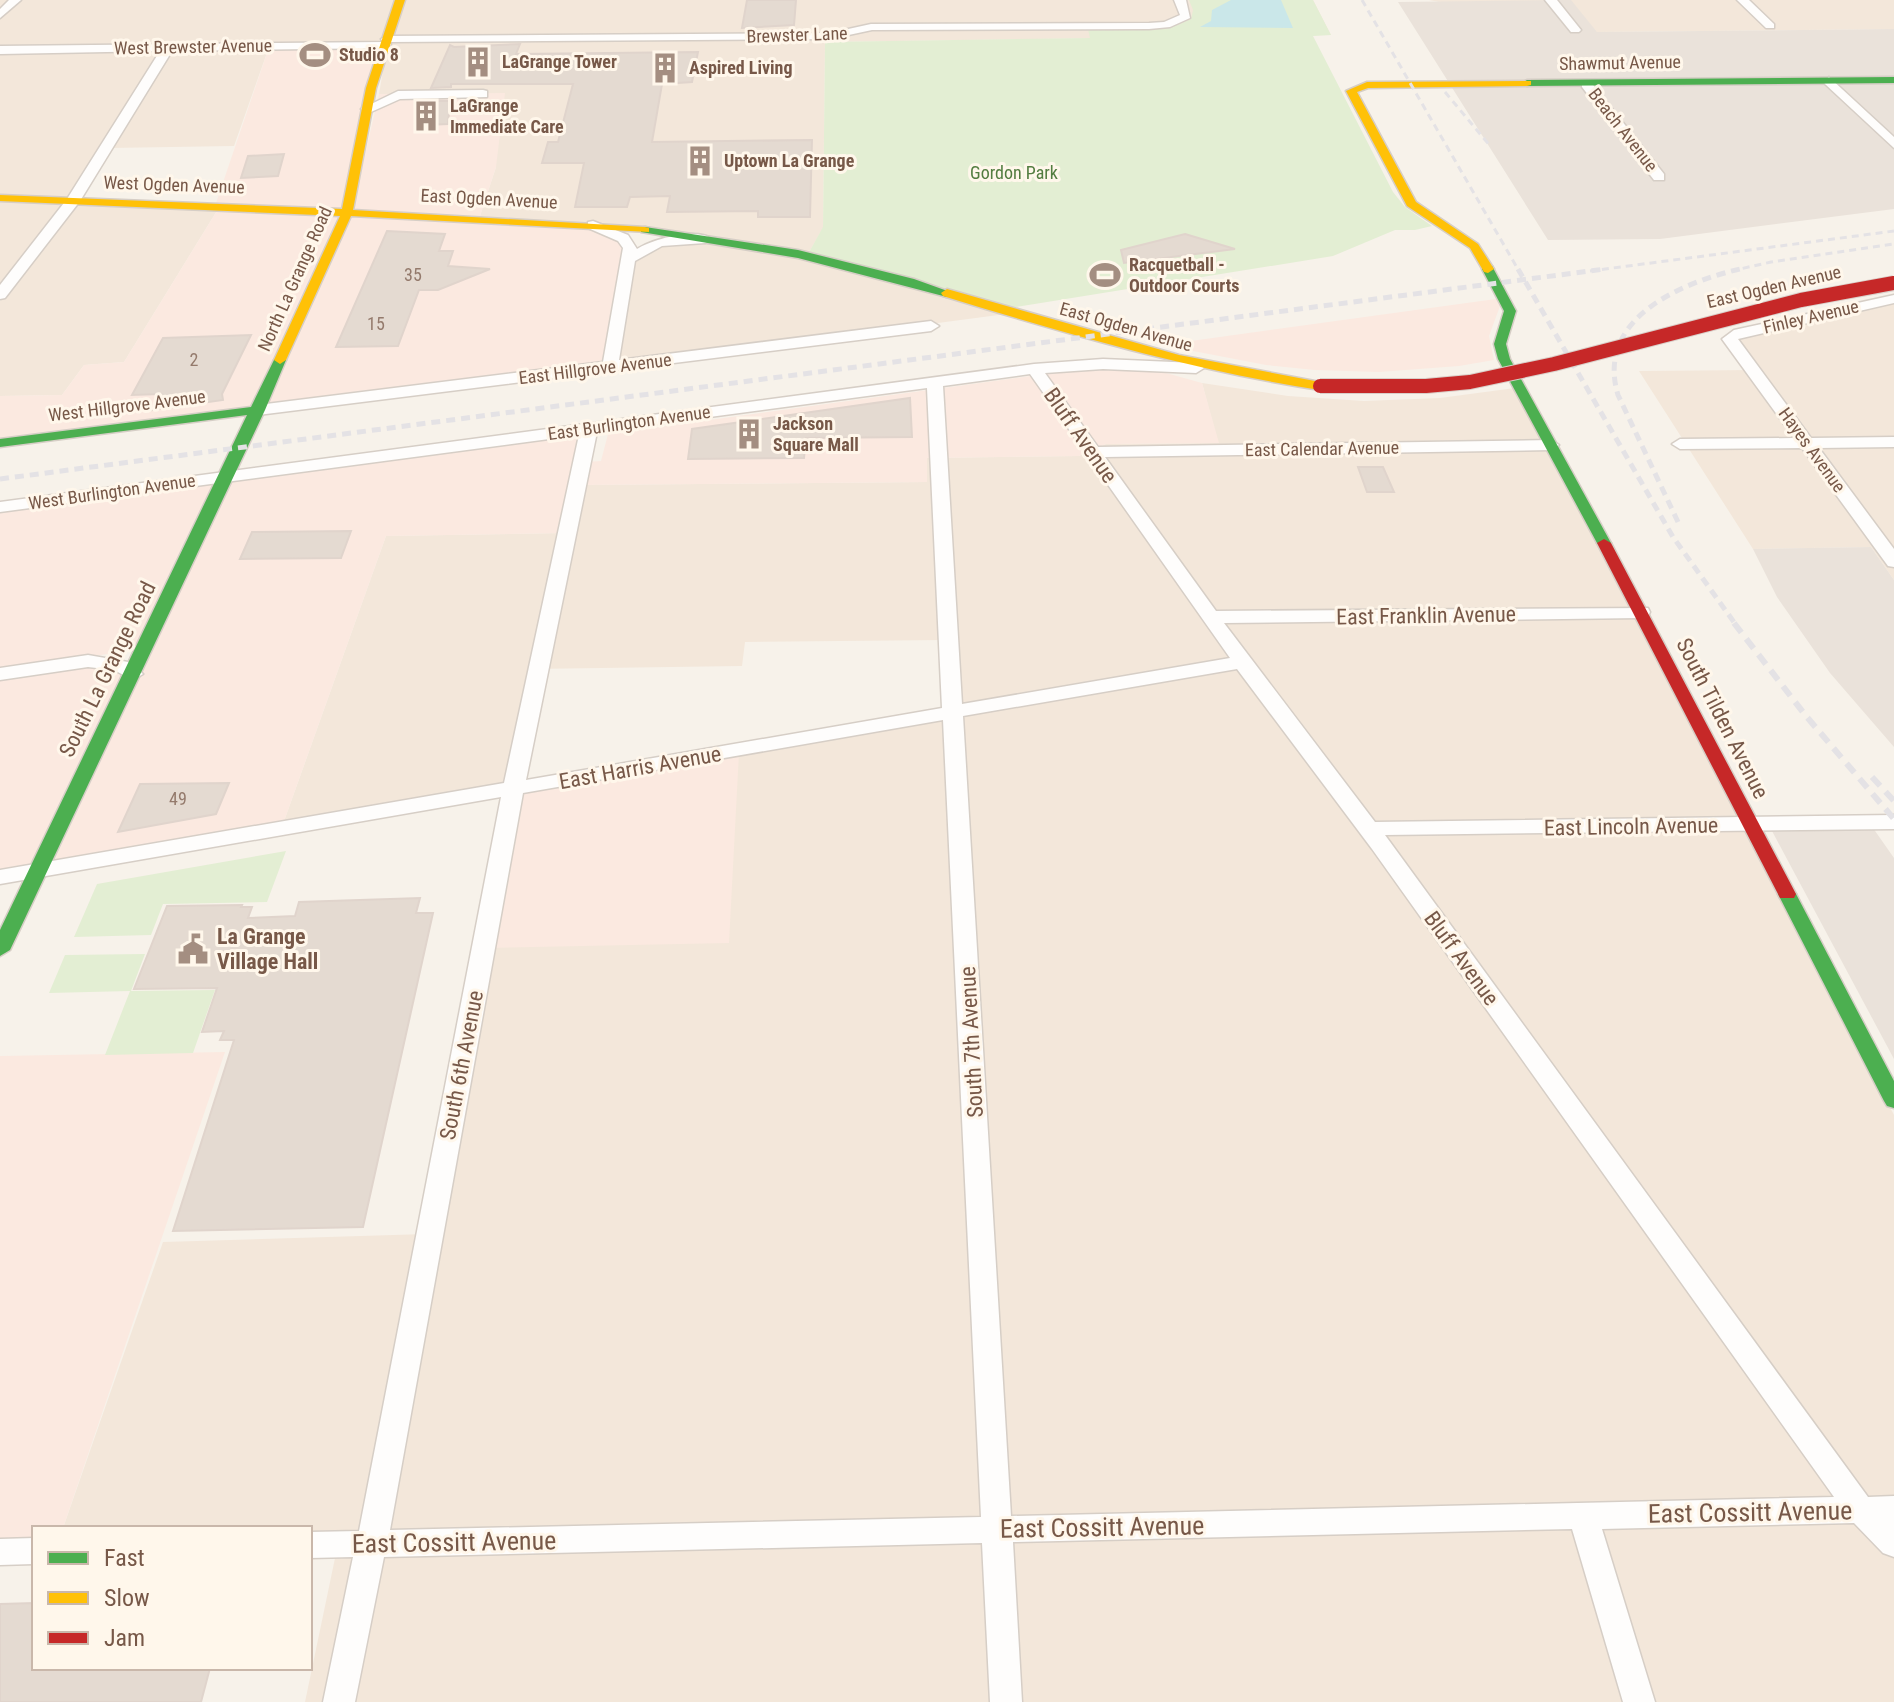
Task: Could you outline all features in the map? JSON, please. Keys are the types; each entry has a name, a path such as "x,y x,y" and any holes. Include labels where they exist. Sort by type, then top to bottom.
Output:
{"main road":[{"path":"366,112 400,0"},
{"name":"Shawmut Avenue","path":"1504,359 1500,344 1510,311 1500,287 1474,246 1411,204 1352,94 1354,89 1367,85 1894,80"},
{"name":"North La Grange Road","path":"258,410 347,213 366,112"},
{"name":"West Ogden Avenue","path":"0,198 347,213"},
{"name":"East Ogden Avenue","path":"347,213 593,225 711,238 782,250 866,270 1196,368 1259,380 1320,386 1398,387 1470,382 1554,364 1801,300 1894,283"},
{"name":"South Tilden Avenue","path":"1504,359 1641,612 1894,1101"},
{"name":"West Hillgrove Avenue","path":"0,443 258,410"},
{"name":"South La Grange Road","path":"0,950 258,410"}],"street":[{"path":"0,15 15,0"},
{"name":"Brewster Lane","path":"386,42 830,36 855,33 871,27 1149,26 1166,25 1186,16 1180,0"},
{"path":"1551,0 1575,30"},
{"path":"1743,0 1770,26"},
{"name":"West Brewster Avenue","path":"0,50 386,42"},
{"path":"0,295 73,201 168,48"},
{"path":"1829,81 1894,144"},
{"name":"Beach Avenue","path":"1586,84 1659,177"},
{"path":"366,112 398,95 483,94"},
{"path":"593,225 625,239 631,258 610,367"},
{"path":"631,258 659,242 711,238"},
{"name":"Finley Avenue","path":"1730,339 1734,335 1833,310 1894,299"},
{"name":"East Hillgrove Avenue","path":"258,410 931,326"},
{"name":"East Burlington Avenue","path":"225,477 1034,369 1079,361 1092,355 1097,347 1089,337"},
{"name":"Hayes Avenue","path":"1730,339 1894,562"},
{"name":"East Burlington Avenue","path":"1034,369 1103,364 1196,368"},
{"name":"Bluff Avenue","path":"1034,369 1242,662 1368,829 1860,1509 1894,1544"},
{"name":"South 7th Avenue","path":"935,383 1006,1702"},
{"name":"South 6th Avenue","path":"339,1702 372,1545 513,789 589,429"},
{"path":"1680,444 1894,442"},
{"name":"East Calendar Avenue","path":"1093,452 1551,445"},
{"name":"West Burlington Avenue","path":"0,507 225,477"},
{"name":"East Franklin Avenue","path":"1211,617 1641,612"},
{"path":"0,674 93,660 112,661 133,674"},
{"name":"East Harris Avenue","path":"0,877 1242,662"},
{"name":"East Lincoln Avenue","path":"1368,829 1894,822"},
{"name":"East Cossitt Avenue","path":"312,1545 1894,1509"},
{"path":"1583,1516 1639,1702"},
{"path":"0,1552 32,1551"}],"shaded area":[{"path":"0,0 398,0 381,46 269,47 234,146 109,148 77,200 0,197"},
{"path":"402,0 1313,0 1331,35 825,42 823,228 808,254 1006,314 612,366 632,259 650,246 709,240 480,216 496,167 379,94 387,46"},
{"path":"1429,0 1894,0 1894,29 1597,32"},
{"path":"1571,0 1597,32 1894,29 1894,209 1660,239 1548,240 1398,2"},
{"path":"381,46 342,211 215,206 269,47"},
{"path":"505,93 496,167 480,216 352,211 379,94"},
{"path":"0,200 69,203 0,290"},
{"path":"75,203 218,209 124,362 84,365 62,395 0,396 0,301"},
{"path":"218,209 343,216 254,408 0,438 0,396 62,395 84,365 124,362"},
{"path":"351,216 595,227 630,248 609,365 263,408"},
{"path":"1503,298 1489,336 1494,360 1459,366 1379,372 1315,370 1266,365 1162,345"},
{"path":"1894,301 1894,580 1871,547 1753,549 1639,371 1755,370 1734,340 1738,336"},
{"path":"1096,367 1166,373 1202,383 1219,443 1106,444 1079,456 927,458 927,482 580,485 585,462 601,461 608,434"},
{"path":"1202,383 1288,396 1364,401 1440,398 1515,388 1894,1115 1894,1702 305,1702 339,1539 312,1540 312,1526 64,1526 163,1242 426,1234 487,948 739,753 946,718 943,640 745,642 742,666 531,669 505,784 283,824 386,536 564,533 575,485 927,482 927,458 1079,456 1106,444 1218,443"},
{"path":"584,432 564,533 386,536 283,824 53,863 232,480"},
{"path":"215,481 134,650 0,670 0,510"},
{"path":"1871,547 1894,580 1894,747 1830,673 1777,597 1753,549"},
{"path":"115,660 129,674 32,868 0,874 0,677"},
{"path":"739,753 729,943 487,948 519,792"},
{"path":"1873,828 1894,858 1894,1059 1772,831"},
{"path":"225,1052 64,1526 32,1526 32,1545 0,1545 0,1056"}],"green space":[{"name":"Gordon Park","path":"1189,0 1313,0 1331,35 1313,36 1393,192 1405,207 1432,226 1395,230 1333,256 1004,309 808,254 823,227 825,42 1090,38 1088,29 1178,25 1191,19 1193,10"},
{"path":"286,851 267,902 163,904 151,935 74,937 97,884"},
{"path":"145,954 131,991 215,990 193,1053 105,1055 130,991 49,993 65,955"}],"water":[{"path":"1231,0 1281,0 1293,28 1200,27 1211,21 1212,10"}],"building":[{"path":"747,0 796,0 794,25 742,28"},
{"path":"520,44 516,54 698,52 692,82 662,84 652,142 812,140 810,217 758,217 758,211 667,212 670,196 630,197 627,207 575,207 584,163 542,163 548,142 558,142 573,84 451,84 451,87 431,88 450,45"},
{"path":"425,101 450,101 448,124 425,125"},
{"path":"284,154 278,176 241,178 248,156"},
{"path":"387,231 445,234 439,251 453,251 448,266 490,269 438,290 419,290 398,346 336,347"},
{"path":"1185,234 1235,249 1124,263 1121,250"},
{"path":"251,335 222,394 223,400 153,410 161,394 132,395 163,338"},
{"path":"910,398 912,437 806,438 804,458 688,459 692,429"},
{"path":"1358,467 1383,467 1394,492 1367,492"},
{"path":"351,531 341,558 240,559 252,532"},
{"path":"229,783 216,814 118,832 140,784"},
{"path":"420,898 416,913 433,913 363,1227 173,1231 234,1040 220,1040 224,1031 202,1032 217,988 134,989 167,906 242,905 252,907 248,918 295,916 299,902"},
{"path":"32,1603 32,1670 209,1670 201,1702 0,1702 0,1604"}],"railway":[{"path":"1362,0 1519,271"},
{"path":"1445,92 1491,147"},
{"path":"1590,271 1894,231"},
{"path":"1731,271 1894,244"},
{"path":"1518,269 1524,280"},
{"path":"1524,280 1605,269"},
{"path":"1678,522 1618,395 1614,368 1619,345 1631,325 1669,295 1692,284 1740,269"},
{"path":"0,479 1524,280"},
{"path":"1524,280 1673,537 1736,625"},
{"path":"1734,623 1806,716 1894,819"},
{"path":"1872,777 1894,801"}],"traffic: fast":[{"path":"1527,83 1894,80"},
{"path":"645,230 798,254 947,293"},
{"path":"1488,269 1510,311 1500,344 1504,359 1604,543"},
{"path":"0,950 280,360"},
{"path":"0,443 258,410"},
{"path":"1787,894 1894,1101"}],"traffic: slow":[{"path":"280,360 347,213 371,88 400,0"},
{"path":"1488,269 1474,246 1411,204 1351,91 1367,85 1527,83"},
{"path":"0,198 488,219 645,230"},
{"path":"947,293 1178,359 1320,386"}],"traffic: jam":[{"path":"1320,386 1426,386 1470,382 1554,364 1801,300 1894,283"},
{"path":"1604,543 1787,894"}],"place":[{"name":"Studio 8","path":"315,55"},
{"name":"LaGrange Tower","path":"478,62"},
{"name":"Aspired Living","path":"665,68"},
{"name":"LaGrange Immediate Care","path":"426,116"},
{"name":"Uptown La Grange","path":"700,161"},
{"name":"Racquetball - Outdoor Courts","path":"1105,275"},
{"name":"Jackson Square Mall","path":"749,434"},
{"name":"La Grange Village Hall","path":"193,949"}]}
